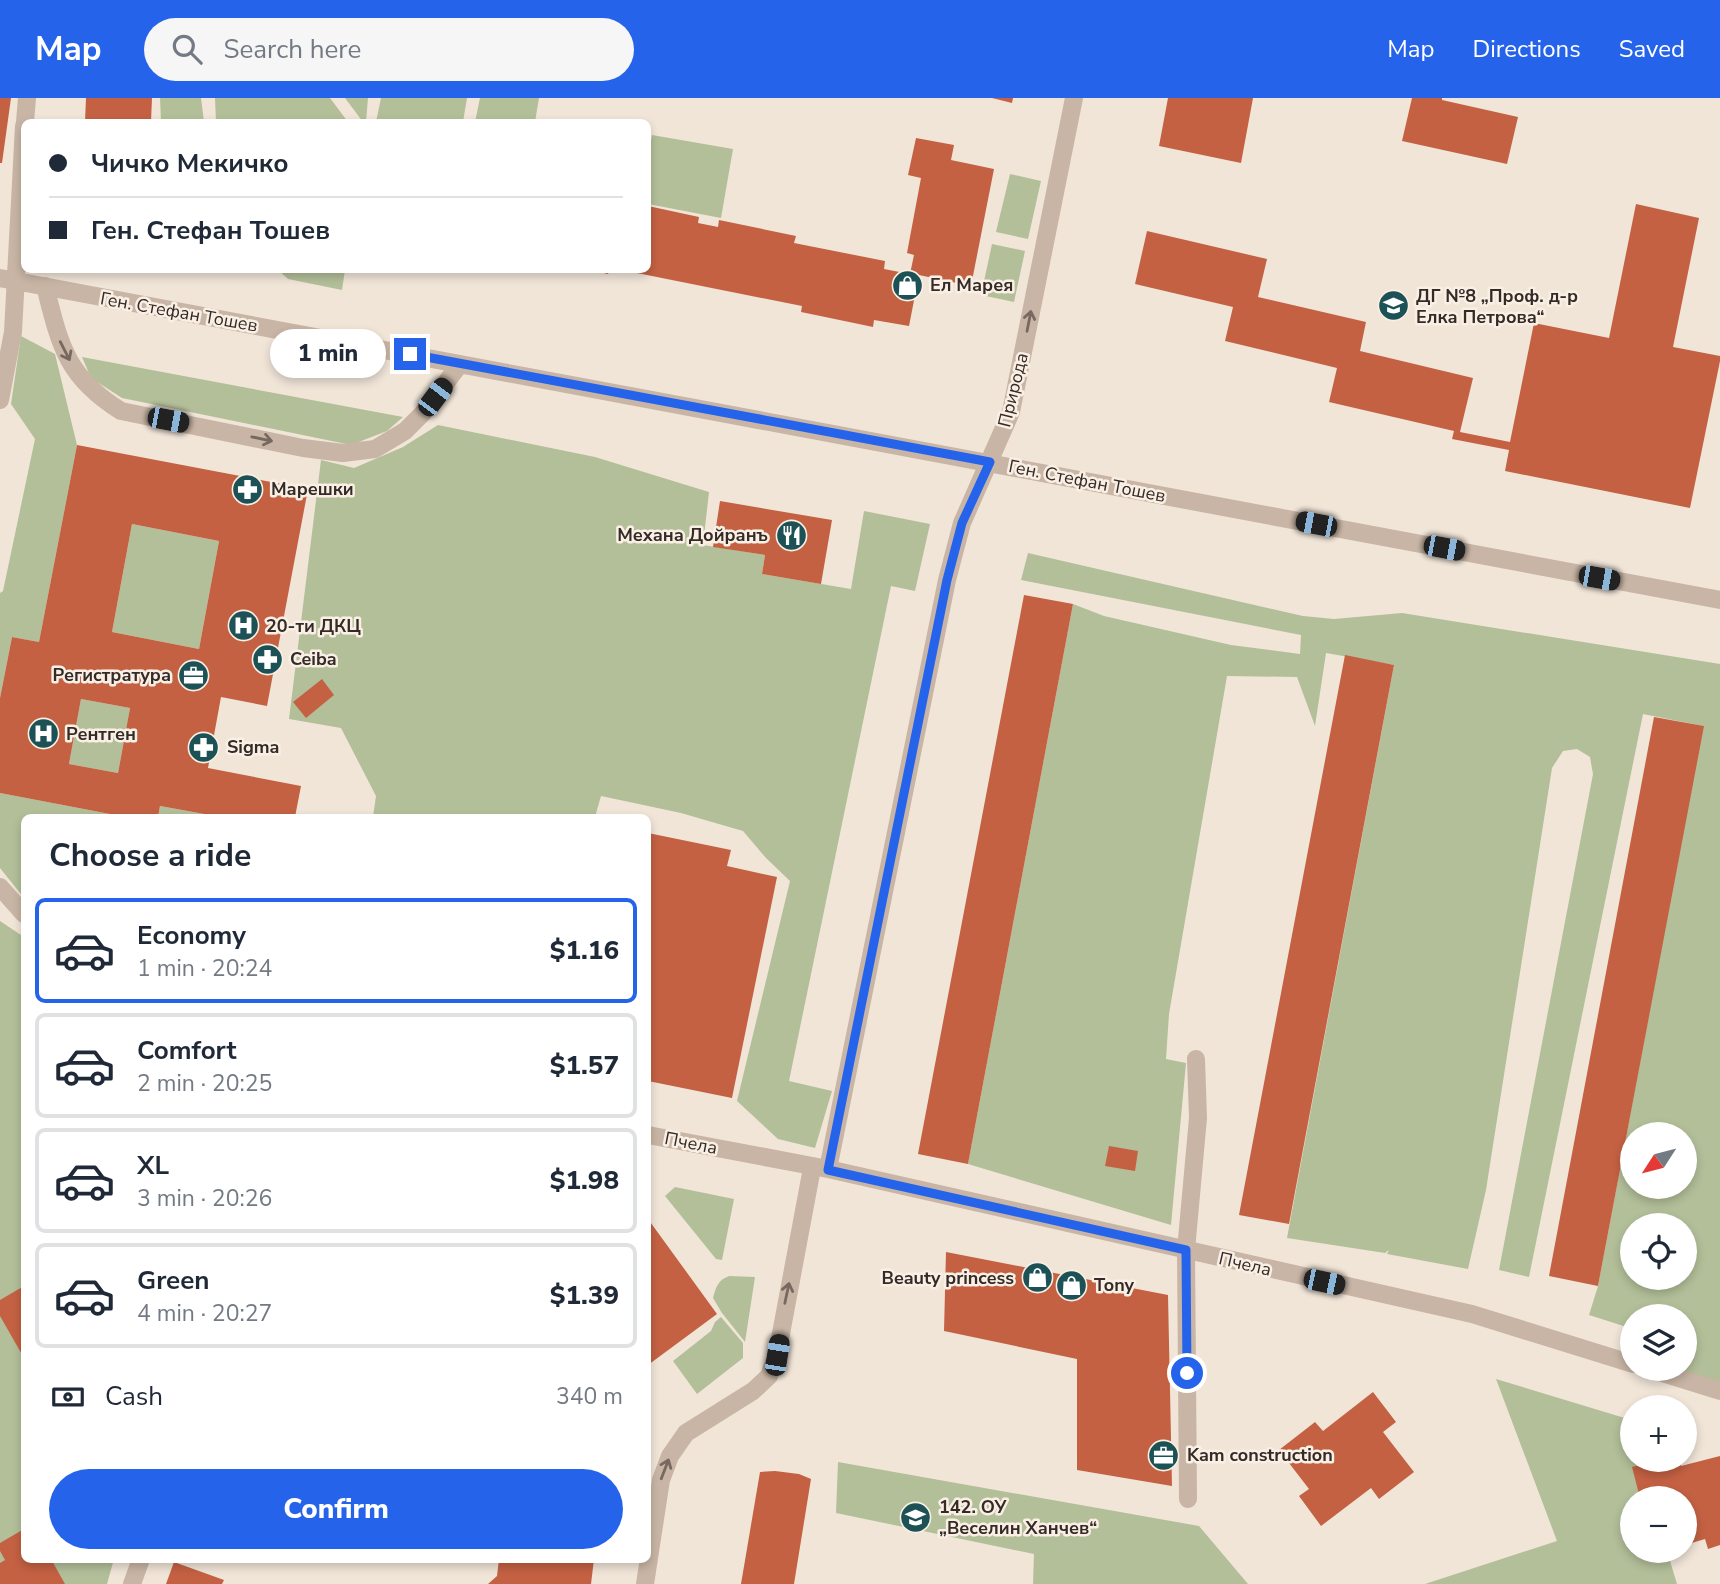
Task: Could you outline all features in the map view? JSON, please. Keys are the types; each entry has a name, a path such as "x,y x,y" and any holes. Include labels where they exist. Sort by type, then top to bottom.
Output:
{"street":[{"path":"25,119 27,98"},
{"name":"Природа","path":"651,1545 661,1480 670,1456 686,1433 753,1391 769,1377 777,1355 820,1169 947,580 962,523 1011,412 1074,98"},
{"path":"0,400 13,332 8,279 21,160"},
{"name":"Ген. Стефан Тошев","path":"8,279 1720,600"},
{"path":"45,286 60,343 79,378 99,397 121,411 303,448 342,453 375,449 391,441 423,413 460,364"},
{"path":"0,887 21,911"},
{"path":"1188,1499 1186,1250 1198,1118 1196,1059"},
{"name":"Пчела","path":"651,1136 820,1169 1472,1314 1620,1360"},
{"path":"1688,1381 1720,1391"},
{"path":"132,1584 140,1563"},
{"name":"Природа","path":"645,1584 648,1563"}],"green space":[{"path":"160,98 201,98 204,119 161,119"},
{"path":"215,98 330,98 346,119 216,119"},
{"path":"345,98 368,98 366,119 361,119"},
{"path":"381,98 467,98 464,119 377,119"},
{"path":"480,98 539,98 536,119 476,119"},
{"path":"652,135 733,149 721,218 651,205"},
{"path":"1010,174 1041,181 1028,239 996,232"},
{"path":"992,244 1025,251 1014,302 981,295"},
{"path":"281,273 345,273 342,290 288,279"},
{"path":"21,336 55,354 77,445 39,642 12,637 0,698 0,593 3,591 35,439 11,404"},
{"path":"82,357 403,417 387,431 351,445 122,398 91,378"},
{"path":"438,425 595,457 709,492 703,545 765,555 762,574 851,589 864,511 930,524 915,591 891,586 789,1081 832,1091 815,1148 778,1139 737,1101 790,881 743,831 681,813 601,796 596,814 373,814 376,796 341,728 289,719 321,460 354,468 403,447"},
{"path":"132,524 219,541 199,649 112,632"},
{"path":"1028,553 1303,616 1334,619 1402,613 1720,664 1720,1385 1697,1378 1697,1304 1620,1304 1620,1325 1589,1315 1598,1286 1620,1169 1620,1199 1698,1199 1698,1122 1629,1122 1703,726 1643,714 1529,1277 1499,1270 1593,774 1590,757 1577,749 1563,751 1552,768 1486,1190 1468,1269 1387,1254 1389,1250 1385,1253 1287,1238 1394,665 1326,653 1315,726 1297,677 1227,676 1169,1014 1166,1059 1186,1063 1171,1225 968,1164 1073,604 1104,616 1231,645 1300,654 1301,635 1021,580"},
{"path":"81,699 130,708 118,773 69,764"},
{"path":"0,793 110,814 21,814 21,894 0,868"},
{"path":"160,806 204,814 159,814"},
{"path":"0,921 21,935 21,1563 113,1563 107,1584 0,1584"},
{"path":"675,1187 734,1199 722,1260 716,1259 665,1196"},
{"path":"729,1276 755,1277 745,1342 713,1298 718,1284"},
{"path":"721,1317 743,1343 743,1358 697,1394 673,1361 711,1331"},
{"path":"1496,1379 1620,1417 1620,1472 1643,1472 1648,1486 1620,1486 1620,1563 1671,1563 1677,1584 1425,1584 1557,1541"},
{"path":"838,1462 1199,1526 1248,1584 1033,1584 1034,1554 836,1513"}],"building":[{"path":"0,98 11,98 2,163 0,163"},
{"path":"86,98 152,98 151,119 85,119"},
{"path":"992,98 1013,98 1012,103"},
{"path":"1168,98 1253,98 1241,163 1159,146"},
{"path":"1412,98 1442,98 1518,117 1507,164 1402,141"},
{"path":"916,138 954,145 951,160 994,169 971,286 919,275 909,326 874,320 873,327 801,312 802,306 637,273 651,273 651,207 699,217 698,223 718,227 719,220 796,236 794,243 885,261 884,269 910,274 914,255 907,253 921,178 908,175"},
{"path":"1636,204 1699,218 1673,347 1720,356 1720,361 1690,508 1505,471 1509,450 1452,439 1454,431 1329,402 1337,368 1225,341 1233,307 1135,284 1147,231 1267,259 1258,297 1366,322 1360,351 1473,378 1460,432 1510,442 1534,323 1609,338"},
{"name":"20-ти ДКЦ","path":"77,445 308,489 267,706 221,697 208,768 301,786 296,814 204,814 160,806 159,814 110,814 0,793 0,698 12,637 39,642","holes":["132,524 219,541 199,649 112,632","81,699 130,708 118,773 69,764"]},
{"path":"720,501 832,520 821,584 762,574 765,555 713,547"},
{"path":"1024,595 1073,604 968,1164 918,1154"},
{"path":"1345,655 1394,665 1289,1224 1239,1215"},
{"path":"322,679 334,695 306,718 293,702"},
{"path":"1654,717 1704,726 1629,1122 1620,1122 1620,1170 1598,1286 1549,1276"},
{"path":"651,834 731,850 727,866 777,877 732,1098 651,1082"},
{"path":"1109,1146 1138,1151 1135,1171 1105,1166"},
{"path":"651,1223 717,1314 651,1363"},
{"path":"946,1252 1168,1295 1172,1486 1077,1470 1077,1359 944,1331"},
{"path":"21,1288 21,1353 0,1316 0,1300"},
{"path":"1373,1392 1396,1422 1383,1432 1414,1472 1379,1499 1371,1488 1321,1526 1299,1496 1309,1489 1279,1450 1315,1422 1323,1431"},
{"path":"1720,1456 1720,1545 1708,1549 1705,1539 1697,1541 1697,1486 1637,1486 1633,1472 1697,1472 1697,1462"},
{"path":"760,1472 799,1474 811,1479 794,1584 741,1584"},
{"path":"21,1531 21,1563 53,1563 65,1584 0,1584 0,1563 5,1560 0,1551 0,1543"},
{"path":"174,1563 224,1580 222,1584 166,1584"},
{"path":"499,1563 594,1563 591,1584 488,1584 497,1576"}],"place":[{"name":"Ел Марея","path":"907,285"},
{"name":"ДГ №8 „Проф. д-р Елка Петрова“","path":"1393,306"},
{"name":"Марешки","path":"248,489"},
{"name":"Механа Дойранъ","path":"791,535"},
{"name":"20-ти ДКЦ","path":"243,626"},
{"name":"Ceiba","path":"267,659"},
{"name":"Регистратура","path":"194,675"},
{"name":"Рентген","path":"43,734"},
{"name":"Sigma","path":"204,747"},
{"name":"Beauty princess","path":"1037,1278"},
{"name":"Tony","path":"1071,1285"},
{"name":"Kam construction","path":"1164,1455"},
{"name":"142. ОУ „Веселин Ханчев“","path":"916,1517"}],"route":[{"path":"410,354 990,462 962,523 947,580 828,1170 1186,1250 1187,1373"}]}
